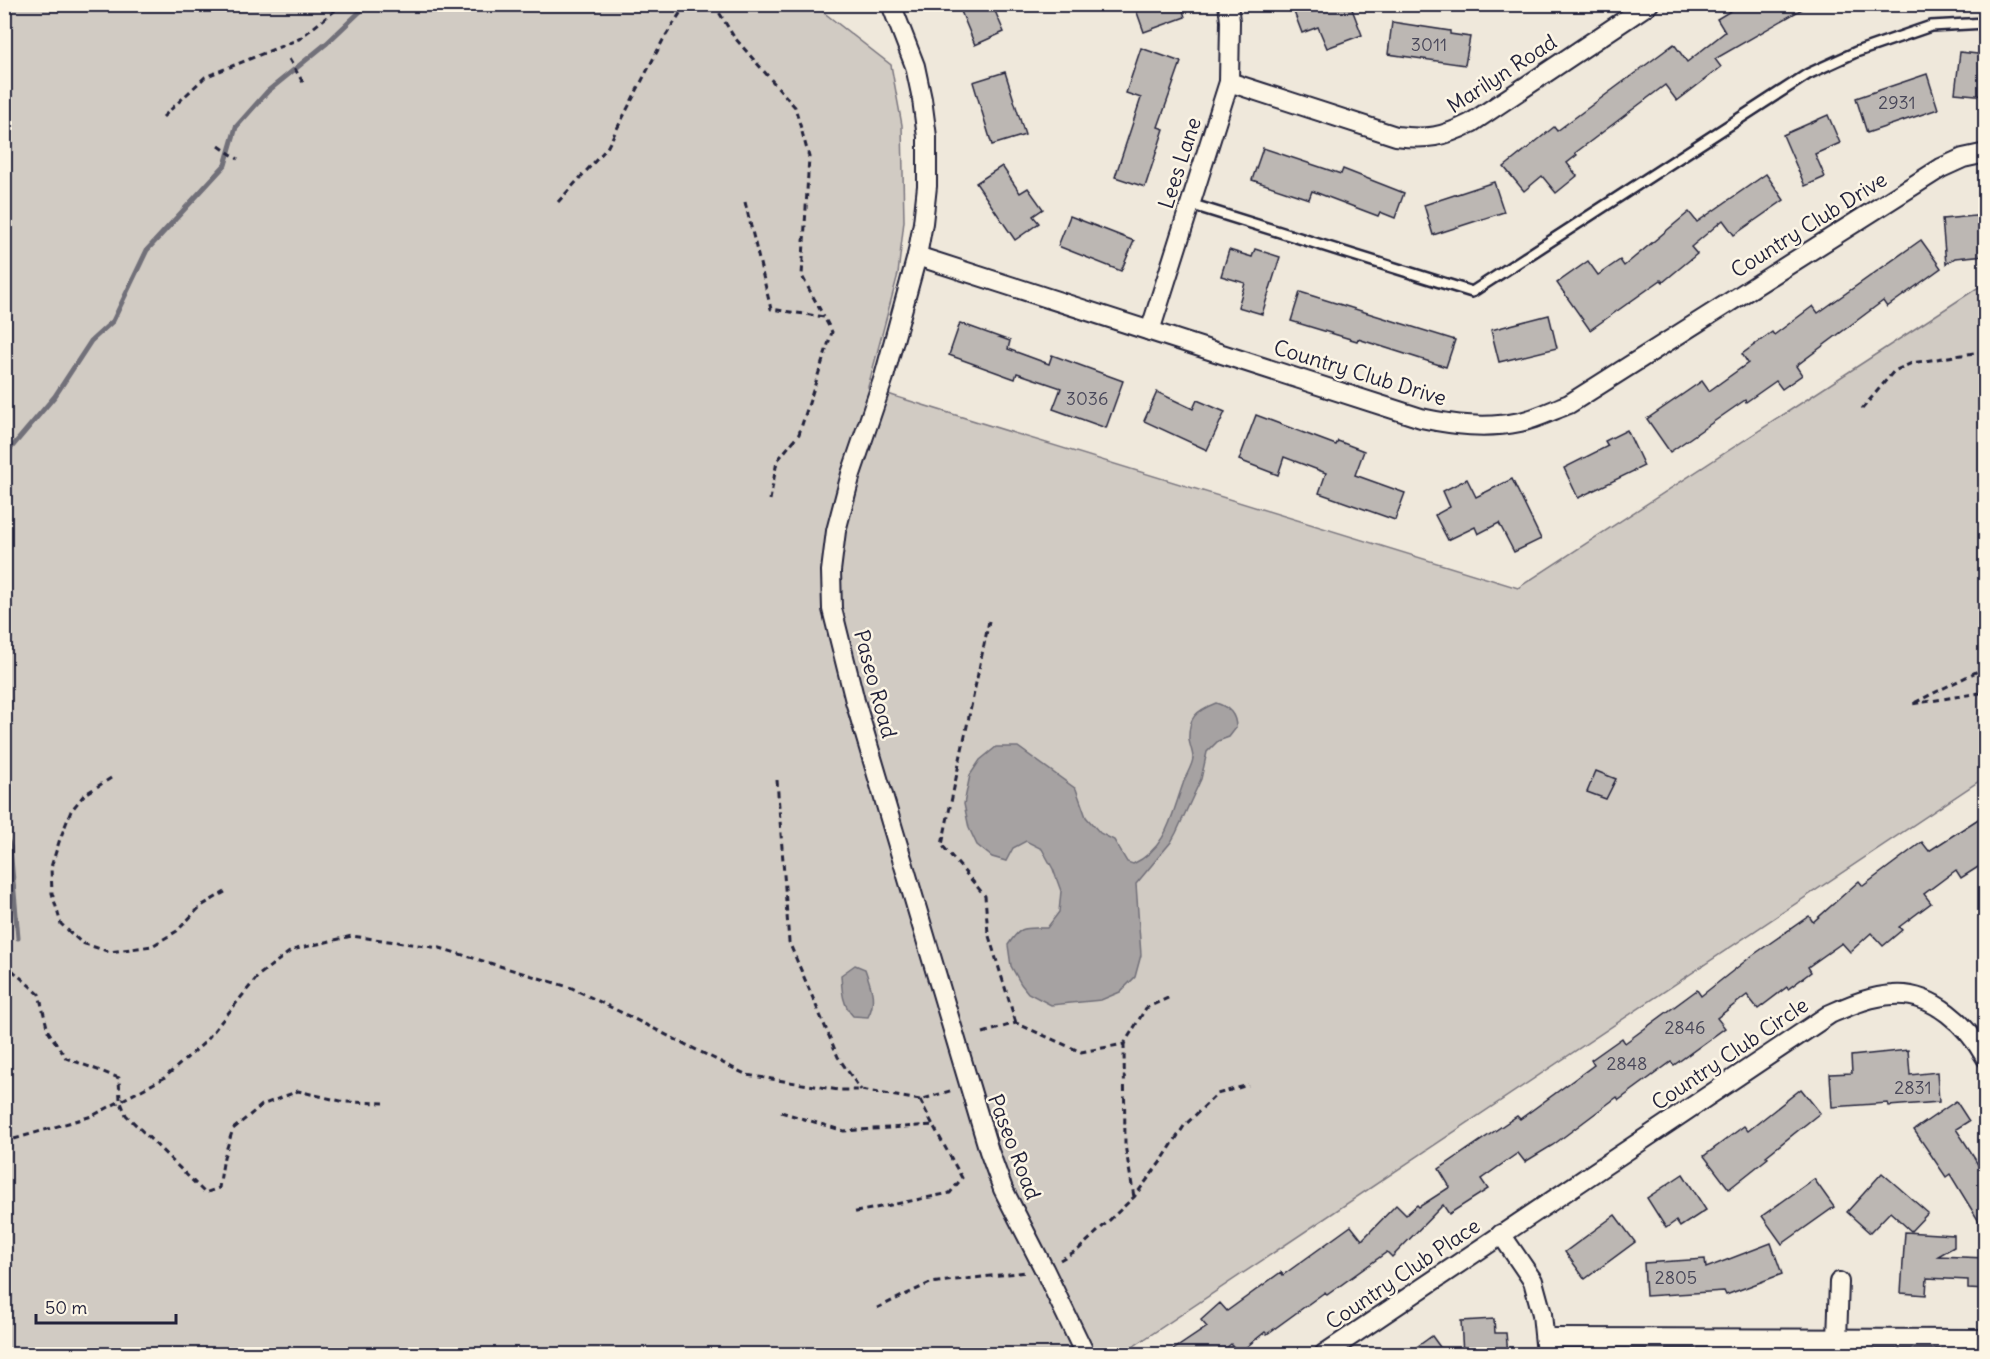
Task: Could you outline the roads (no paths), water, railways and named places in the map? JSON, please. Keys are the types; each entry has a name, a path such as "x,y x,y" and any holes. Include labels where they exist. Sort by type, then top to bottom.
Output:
{"street":[{"name":"Paseo Road","path":"891,4 915,66 922,99 927,137 927,186 917,256 884,377 841,511 833,554 832,609 852,691 968,1085 1003,1189 1085,1354"},
{"name":"Lees Lane","path":"1150,331 1229,81 1228,4"},
{"name":"Marilyn Road","path":"1229,81 1396,136 1434,138 1450,134 1471,123 1645,6"},
{"name":"Country Club Drive","path":"917,256 1420,418 1470,426 1495,425 1522,422 1569,404 1941,168 1963,158 1986,153"},
{"name":"Country Club Circle","path":"1501,1234 1830,1014 1854,1003 1894,995 1911,996 1932,1004 1966,1028 1986,1058"},
{"name":"Country Club Place","path":"1324,1354 1501,1234 1533,1281 1542,1314 1546,1346"},
{"path":"1837,1339 1839,1282"},
{"path":"1546,1346 1837,1339 1986,1339"}],"lane":[{"path":"1190,204 1472,291 1808,74 1856,52 1931,26 1986,23"}],"waterway":[{"path":"6,454 55,396 91,341 113,321 147,250 225,165 236,127 268,91 327,43 368,4"},
{"path":"4,831 10,847 18,938"}]}
